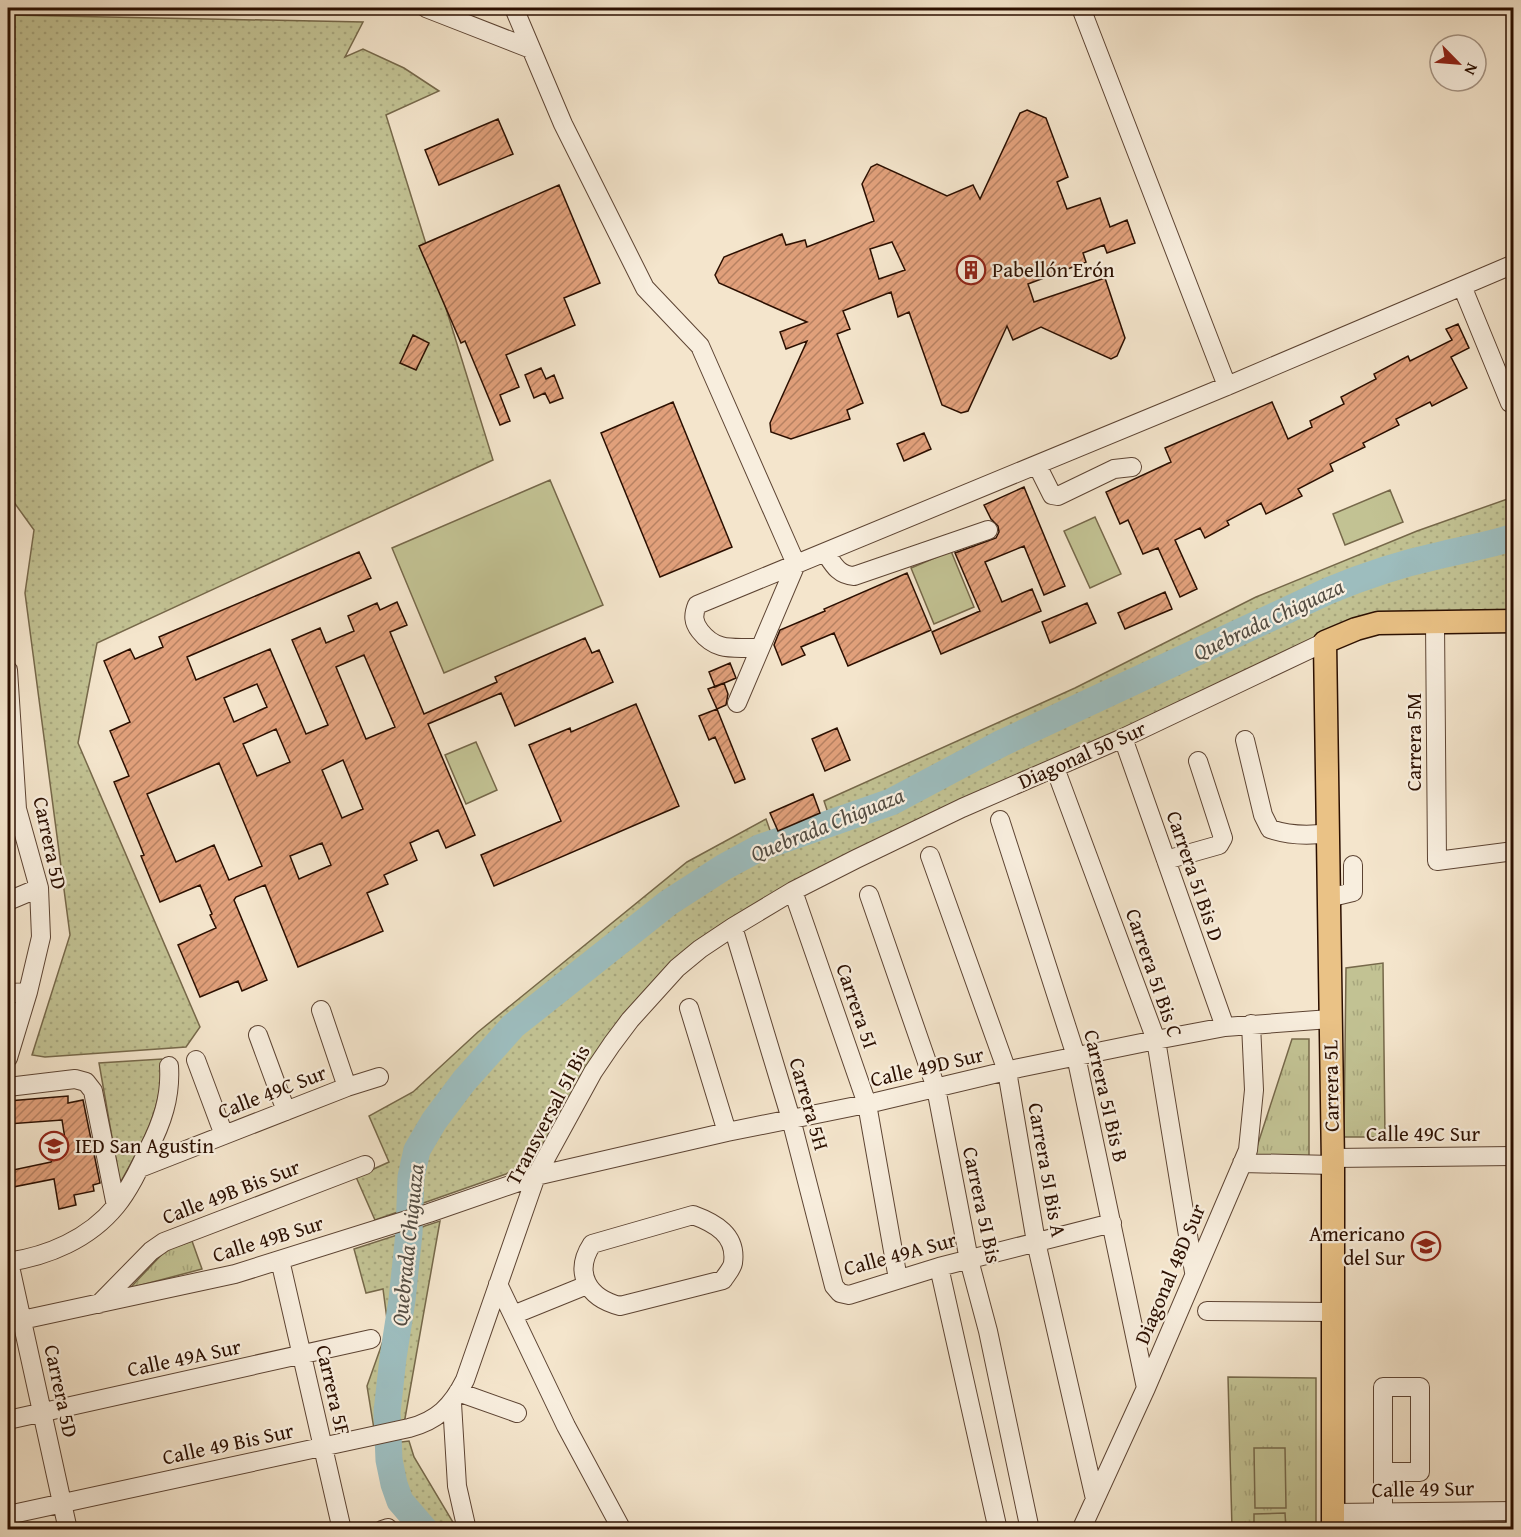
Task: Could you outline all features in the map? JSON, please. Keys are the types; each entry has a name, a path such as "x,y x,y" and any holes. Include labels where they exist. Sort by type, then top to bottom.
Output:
{"main road":[{"name":"Diagonal 50 Sur","path":"1324,642 1378,623 1514,621"},
{"name":"Carrera 5L","path":"1324,642 1333,1161 1333,1521"}],"street":[{"path":"426,8 531,49"},
{"path":"514,8 563,124 645,288 700,346 795,564 737,703"},
{"path":"1081,8 1227,386"},
{"path":"760,648 715,645 696,625 693,615 697,605 1227,386 1514,264"},
{"path":"1462,286 1510,403"},
{"path":"1037,465 1048,490 1052,495 1058,496 1114,469 1132,467"},
{"path":"825,552 838,571 845,576 854,576 988,530"},
{"name":"Carrera 5M","path":"1435,622 1437,861 1514,850"},
{"name":"Diagonal 50 Sur","path":"676,968 733,927 793,891 962,808 1123,738 1324,642"},
{"name":"Carrera 5D","path":"8,679 12,811 39,888 41,937 28,992 8,1058"},
{"name":"Carrera 5I Bis D","path":"1123,738 1225,1028"},
{"path":"1245,740 1263,814 1270,829 1284,834 1328,833"},
{"path":"1166,860 1219,845 1223,838 1198,761"},
{"name":"Carrera 5I Bis C","path":"1054,768 1156,1040 1194,1272"},
{"name":"Carrera 5I Bis B","path":"1000,820 1076,1056 1146,1388"},
{"name":"Carrera 5I Bis A","path":"930,856 1007,1071 1036,1242 1095,1499"},
{"path":"1328,898 1353,892 1353,865"},
{"path":"8,901 39,888"},
{"name":"Carrera 5I","path":"793,891 867,1104 898,1279"},
{"name":"Carrera 5I Bis","path":"869,895 936,1088 969,1260 988,1331 1030,1530"},
{"name":"Carrera 5H","path":"733,927 791,1119 834,1286 840,1293"},
{"name":"Transversal 5I Bis","path":"455,1398 536,1176 593,1072 630,1020 676,968"},
{"path":"8,993 28,992"},
{"path":"689,1008 727,1132"},
{"path":"321,1010 347,1087"},
{"name":"Calle 49D Sur","path":"536,1176 727,1132 867,1104 1007,1071 1156,1040 1251,1024 1330,1019"},
{"name":"Diagonal 48D Sur","path":"1081,1530 1146,1388 1248,1150 1254,1090 1251,1024"},
{"path":"258,1035 286,1111"},
{"path":"196,1060 224,1135"},
{"path":"8,1262 47,1253 72,1242 101,1221 116,1206 140,1168 156,1135 170,1087 169,1066"},
{"name":"Calle 49C Sur","path":"140,1168 347,1087 379,1077"},
{"path":"8,1087 75,1079 86,1082 93,1091 116,1206"},
{"name":"Calle 49C Sur","path":"1242,1163 1514,1156"},
{"name":"Calle 49B Bis Sur","path":"99,1304 151,1251 164,1242 365,1165"},
{"name":"Calle 49B Sur","path":"15,1322 198,1283 429,1214 536,1176"},
{"path":"693,1215 715,1223 730,1240 733,1265 723,1280 620,1306 606,1302 587,1285 584,1265 586,1253 592,1244 693,1215"},
{"name":"Calle 49A Sur","path":"840,1293 849,1295 939,1267 1112,1223"},
{"name":"Carrera 5F","path":"280,1260 342,1530"},
{"name":"Carrera 5D","path":"8,1262 15,1322 42,1412 68,1530"},
{"path":"939,1267 957,1339 998,1530"},
{"path":"498,1284 566,1426 622,1530"},
{"path":"513,1315 587,1285"},
{"path":"1207,1311 1333,1312"},
{"path":"957,1339 988,1331"},
{"name":"Calle 49A Sur","path":"8,1420 371,1339"},
{"path":"1383,1473 1420,1472 1420,1387 1383,1387 1383,1473 1383,1512"},
{"path":"467,1530 457,1486 455,1398 517,1413"},
{"name":"Calle 49 Bis Sur","path":"8,1515 409,1428 434,1419 455,1398"},
{"path":"972,1412 1004,1404"},
{"name":"Calle 49 Sur","path":"1333,1521 1383,1512 1514,1511"}],"green space":[{"path":"8,15 363,22 345,57 363,49 404,68 439,91 386,115 493,460 97,643 78,743 200,1027 186,1047 45,1057 32,1055 70,935 25,593 34,530 8,494"},
{"path":"550,480 603,605 444,673 392,548"},
{"path":"1390,490 1403,522 1345,545 1333,514"},
{"path":"1513,497 1513,613 1359,618 682,955 637,999 602,1049 545,1147 532,1160 506,1174 375,1220 356,1177 389,1162 369,1116 413,1092 478,1032 687,862 766,819 772,836 829,816 824,801 1075,688 1256,597 1417,531"},
{"path":"1095,517 1121,574 1090,588 1064,531"},
{"path":"951,551 974,607 934,624 911,568"},
{"path":"476,742 497,790 466,804 445,755"},
{"path":"1383,963 1385,1137 1344,1137 1346,968"},
{"path":"1292,1039 1309,1039 1309,1158 1253,1159"},
{"path":"162,1059 159,1093 150,1124 120,1183 99,1063"},
{"path":"440,1221 404,1424 374,1429 367,1386 388,1327 383,1289 366,1293 354,1249"},
{"path":"192,1241 202,1269 130,1288 166,1250"},
{"path":"1228,1377 1316,1378 1316,1529 1232,1529"},
{"path":"409,1441 414,1457 457,1529 406,1529 400,1518 378,1445"},
{"path":"1254,1448 1285,1448 1286,1508 1255,1508"},
{"path":"1285,1513 1286,1529 1254,1529 1254,1514"}],"building":[{"name":"Pabellón Erón","path":"1027,110 1046,118 1068,177 1057,182 1067,209 1100,198 1110,227 1127,220 1135,243 1107,253 1104,245 1083,253 1086,262 1028,284 1034,302 1105,278 1125,338 1117,356 1111,359 1041,327 1013,340 1007,326 968,411 961,413 942,405 909,312 898,317 891,292 843,311 850,329 837,334 863,403 847,410 850,419 791,439 771,432 770,423 807,341 786,349 780,332 807,322 719,283 715,275 724,257 782,234 786,245 805,240 807,247 874,221 862,184 871,167 877,164 947,196 973,185 980,199 1020,113","holes":["892,242 905,270 879,279 870,249"]},
{"path":"498,119 513,154 439,185 425,150"},
{"path":"559,185 600,283 564,298 575,325 506,355 519,387 500,395 510,421 500,425 465,341 461,343 419,246"},
{"path":"1458,324 1469,348 1451,357 1467,388 1432,406 1430,402 1396,419 1399,425 1363,443 1365,447 1330,464 1333,471 1298,489 1302,496 1266,514 1261,503 1227,521 1229,525 1205,538 1200,528 1175,540 1197,589 1180,597 1158,548 1143,554 1128,520 1120,524 1106,492 1171,462 1165,448 1272,402 1288,439 1312,427 1310,421 1344,404 1341,397 1376,379 1374,374 1408,356 1410,361 1452,340 1446,329"},
{"path":"413,335 429,343 416,370 400,363"},
{"path":"541,368 546,379 554,375 563,398 550,403 545,393 534,398 525,375"},
{"path":"673,402 732,547 660,577 601,433"},
{"path":"924,433 931,449 904,461 897,444"},
{"path":"1024,487 1065,586 1044,595 1024,546 985,562 1002,602 1032,589 1041,611 941,654 932,632 980,611 955,553 996,538 999,532 998,526 991,519 984,505"},
{"path":"359,552 371,578 187,657 196,680 270,649 306,734 328,725 292,640 320,628 326,643 354,631 348,616 377,603 380,610 397,602 407,625 390,632 424,714 497,682 495,677 585,638 592,653 599,650 613,682 515,726 501,693 428,724 475,835 446,848 438,830 410,843 417,860 384,875 388,884 367,893 383,931 298,967 265,885 236,897 234,900 267,980 242,991 238,981 200,997 178,945 216,928 210,915 212,914 200,885 160,902 141,856 144,855 114,782 129,776 110,731 130,722 104,661 130,649 135,659 163,647 159,637","holes":["364,655 395,727 366,739 336,667","257,684 267,707 234,722 224,698","276,729 290,762 257,776 243,744","343,760 363,809 342,818 322,770","219,763 262,866 229,880 214,845 176,862 147,794","322,843 331,865 299,879 290,856"]},
{"path":"907,573 931,630 848,666 834,633 801,647 805,655 782,665 774,645 780,630"},
{"path":"1165,592 1172,609 1125,629 1118,613"},
{"path":"1087,603 1096,623 1050,643 1042,622"},
{"path":"730,663 736,678 715,687 709,672"},
{"path":"724,683 728,694 726,705 717,709 708,689"},
{"path":"636,704 679,806 494,886 481,855 561,821 529,745 570,728 571,732"},
{"path":"717,709 745,779 735,783 715,737 709,740 699,716"},
{"path":"837,728 850,760 825,771 812,739"},
{"path":"813,794 820,813 778,831 770,813"},
{"path":"68,1096 68,1103 83,1100 100,1183 93,1185 94,1191 74,1195 76,1205 59,1209 54,1179 8,1188 8,1171 51,1162 65,1139 62,1120 8,1124 8,1101"}],"waterway":[{"name":"Quebrada Chiguaza","path":"425,1530 400,1501 394,1484 389,1460 387,1412 409,1233 411,1177 417,1150 434,1121 464,1081 513,1026 668,903 724,867 759,848 891,802 1002,743 1328,591 1369,575 1423,559 1514,537"}],"place":[{"name":"Pabellón Erón","path":"971,270"},
{"name":"IED San Agustin","path":"54,1146"},
{"name":"Americano del Sur","path":"1426,1246"}]}
